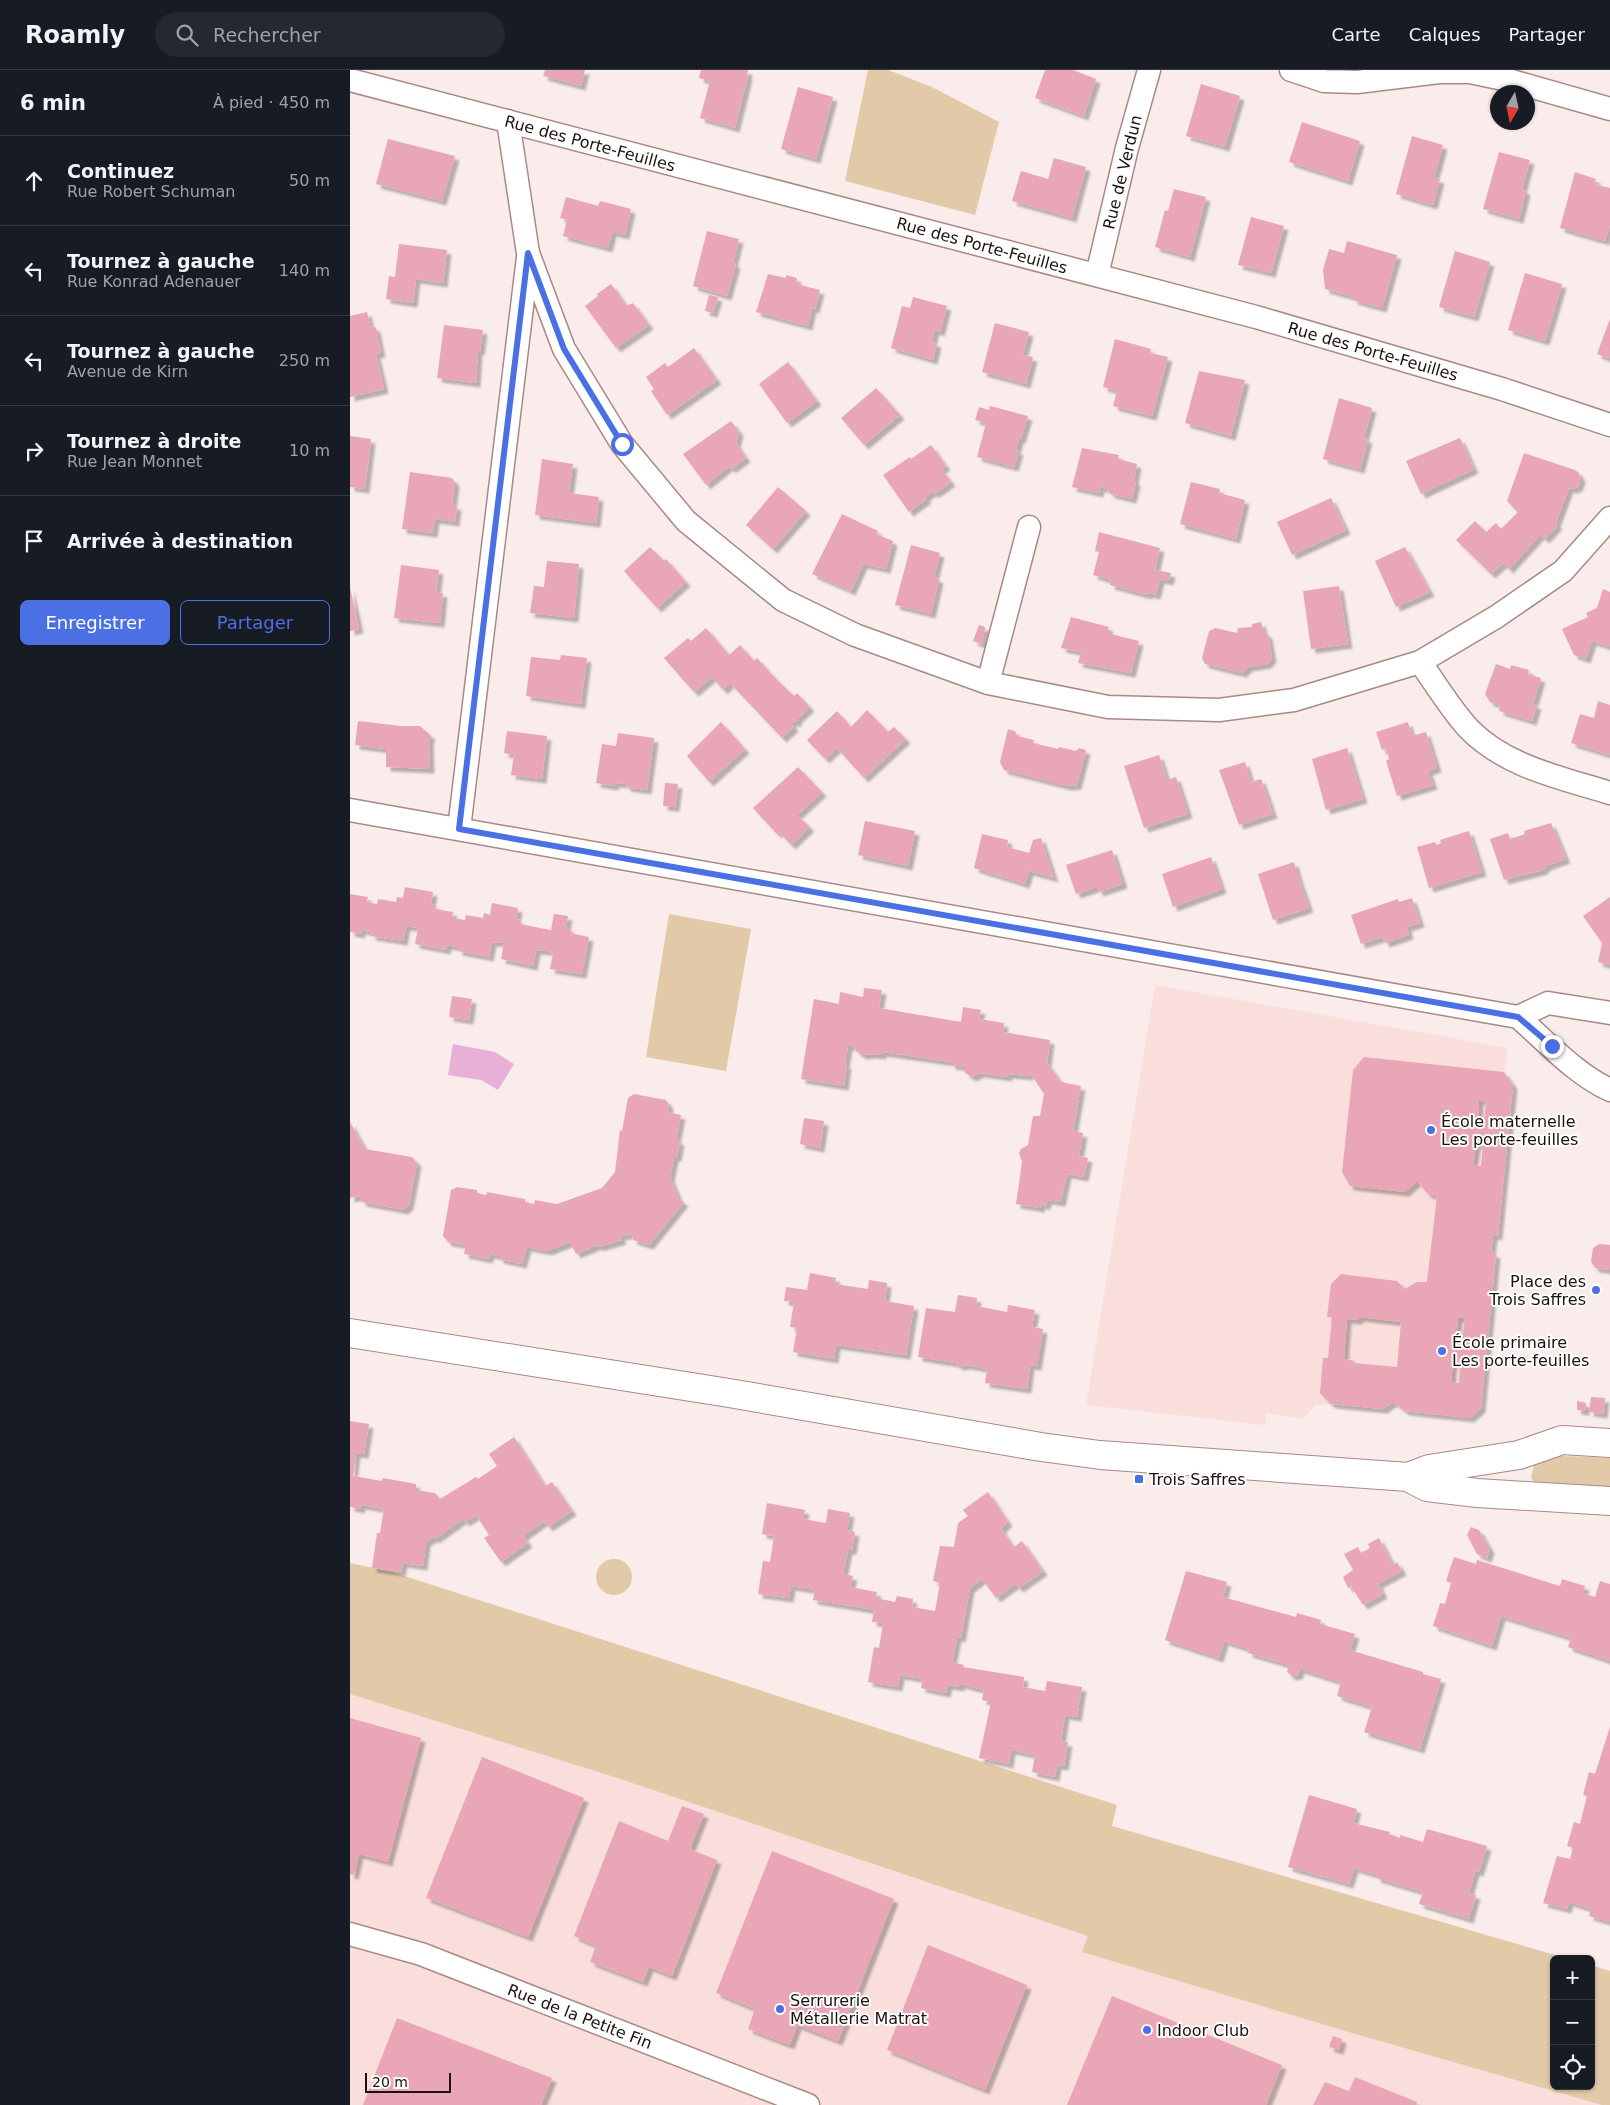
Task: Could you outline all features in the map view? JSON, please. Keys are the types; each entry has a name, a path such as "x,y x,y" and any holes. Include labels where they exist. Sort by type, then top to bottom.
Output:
{"street":[{"name":"Rue de Verdun","path":"1097,275 1127,148 1149,70"},
{"path":"1291,70 1324,81 1357,82 1439,72 1470,72 1508,80 1610,109"},
{"name":"Rue des Porte-Feuilles","path":"350,80 1256,317 1493,386 1610,425"},
{"path":"508,121 528,253 564,349 622,444 686,522 783,600 855,635 988,683 1108,707 1218,710 1294,700 1420,662 1496,617 1563,571 1610,518"},
{"path":"459,829 528,253"},
{"path":"988,683 1029,527"},
{"path":"1420,662 1469,729 1503,755 1518,763 1610,794"},
{"path":"350,810 1518,1017 1579,1071 1610,1090"},
{"path":"1518,1017 1548,1003 1610,1013"},
{"path":"350,1333 1100,1455 1408,1477 1427,1487 1477,1493 1610,1501"},
{"path":"1408,1477 1429,1469 1524,1454 1562,1440 1610,1443"},
{"path":"1524,1454 1521,1475 1527,1496"},
{"name":"Rue de la Petite Fin","path":"350,1934 421,1954 808,2105"}],"shaded area":[{"path":"868,70 888,70 932,87 999,122 975,215 845,181"},
{"path":"669,914 751,929 726,1071 646,1057"},
{"path":"1155,985 1508,1048 1504,1072 1513,1085 1498,1235 1493,1237 1491,1252 1496,1254 1481,1408 1470,1418 1405,1411 1393,1402 1383,1409 1331,1404 1315,1405 1303,1419 1266,1413 1265,1425 1086,1405"},
{"path":"453,1044 495,1052 514,1064 498,1090 481,1080 448,1075"},
{"path":"1540,1455 1610,1458 1610,1492 1538,1487 1531,1478 1534,1465"},
{"path":"614,1559 621,1560 627,1564 631,1570 631,1584 627,1590 621,1594 614,1595 607,1594 601,1590 597,1584 596,1577 597,1570 601,1564 607,1560"},
{"path":"350,1563 392,1572 1117,1805 1112,1826 1555,1955 1550,1955 1550,2090 1595,2090 1595,1966 1610,1971 1610,2105 1602,2105 1345,2031 1082,1952 1088,1936 614,1777 350,1694"},
{"path":"350,1694 614,1777 1089,1936 1083,1952 1345,2031 1602,2105 350,2105"}],"building":[{"path":"545,70 585,70 581,86 543,76"},
{"path":"701,70 748,70 735,128 700,118 710,81 699,78"},
{"path":"1045,70 1073,70 1096,79 1084,116 1035,98"},
{"path":"1201,84 1240,96 1225,147 1186,136"},
{"path":"798,87 833,97 816,159 781,149"},
{"path":"1302,122 1360,141 1348,181 1289,162"},
{"path":"1412,136 1443,145 1434,178 1440,179 1433,205 1396,194"},
{"path":"388,139 455,156 442,201 376,184"},
{"path":"1499,152 1530,160 1522,189 1526,191 1519,219 1483,209"},
{"path":"1054,158 1086,167 1072,218 1012,201 1021,171 1048,179"},
{"path":"1575,172 1596,179 1594,184 1610,188 1610,225 1605,241 1560,228"},
{"path":"1174,189 1206,197 1190,257 1155,247 1165,210 1168,211"},
{"path":"566,197 598,206 600,201 631,209 625,235 612,232 608,248 563,236 567,220 560,218"},
{"path":"1251,217 1284,226 1271,273 1238,265"},
{"path":"707,231 739,239 733,263 736,264 727,296 693,286"},
{"path":"1347,241 1397,255 1382,308 1353,300 1354,297 1325,289 1323,270 1329,249 1344,253"},
{"path":"399,244 447,250 443,283 416,279 413,303 386,299 389,276 395,277"},
{"path":"1455,251 1490,262 1474,317 1439,307"},
{"path":"1525,273 1562,284 1545,341 1508,330"},
{"path":"768,274 786,278 786,275 797,278 796,284 820,290 815,309 812,308 808,326 756,312"},
{"path":"611,284 627,306 633,303 649,325 616,348 585,306"},
{"path":"709,295 718,297 713,313 705,311"},
{"path":"913,297 947,306 940,332 935,330 932,342 937,343 933,360 891,348 902,306 910,308"},
{"path":"367,312 370,325 376,328 381,353 376,354 384,389 350,397 350,316"},
{"path":"1610,319 1610,359 1597,354"},
{"path":"995,323 1029,332 1023,355 1033,357 1026,384 982,372"},
{"path":"444,325 483,330 480,351 478,350 476,383 437,378"},
{"path":"1115,339 1151,349 1150,353 1168,357 1152,416 1113,406 1117,391 1103,387"},
{"path":"694,348 717,380 667,415 651,391 654,389 646,377 665,363 668,367"},
{"path":"788,362 817,401 787,423 759,384"},
{"path":"1199,371 1245,380 1231,436 1185,423"},
{"path":"876,388 900,415 864,445 841,418"},
{"path":"1339,398 1372,408 1364,438 1368,439 1360,469 1323,459"},
{"path":"990,406 1028,416 1021,439 1019,439 1016,450 1019,451 1014,467 977,457 986,423 975,420 979,407 989,410"},
{"path":"731,421 739,432 736,443 746,458 731,469 729,466 706,485 683,454"},
{"path":"350,436 371,439 365,489 350,487"},
{"path":"1460,438 1474,469 1421,494 1406,461"},
{"path":"931,445 946,466 941,469 951,482 934,494 933,491 925,497 927,499 909,512 883,475"},
{"path":"1082,448 1119,455 1118,459 1137,464 1134,480 1136,482 1132,499 1111,494 1107,489 1100,487 1099,493 1072,487"},
{"path":"1524,453 1575,470 1581,478 1578,487 1569,488 1556,523 1558,525 1545,539 1540,535 1509,569 1503,563 1491,574 1456,540 1475,521 1486,532 1496,523 1501,529 1518,512 1507,501"},
{"path":"542,459 573,464 569,493 599,497 596,523 535,515"},
{"path":"410,472 452,478 455,483 452,505 457,506 455,522 435,519 433,533 402,529"},
{"path":"1191,482 1220,489 1219,493 1245,500 1236,539 1180,524"},
{"path":"778,487 806,511 773,549 746,525"},
{"path":"1331,498 1346,530 1292,555 1277,522"},
{"path":"842,514 878,531 876,534 893,541 886,569 863,564 851,591 812,574"},
{"path":"1099,532 1160,548 1155,570 1171,573 1169,581 1160,579 1156,595 1148,593 1147,595 1110,585 1111,580 1093,575 1099,552 1095,551"},
{"path":"911,545 940,553 934,577 939,579 931,614 895,605"},
{"path":"650,547 664,561 666,559 686,582 657,608 624,571"},
{"path":"1405,547 1430,592 1396,607 1375,561"},
{"path":"547,561 579,564 574,618 530,613 534,586 544,587"},
{"path":"401,565 439,570 436,592 443,593 440,623 394,618"},
{"path":"1339,586 1348,644 1311,649 1303,591"},
{"path":"350,587 359,629 350,631"},
{"path":"1603,589 1610,592 1610,647 1592,641 1586,659 1574,655 1562,629 1588,617 1586,613 1597,608"},
{"path":"1071,617 1109,627 1107,633 1139,641 1131,673 1078,663 1081,652 1061,648"},
{"path":"1261,622 1263,630 1268,635 1272,658 1267,664 1248,667 1242,673 1205,664 1202,658 1209,631 1215,628 1237,633 1238,628 1252,627 1252,624"},
{"path":"979,625 985,627 982,644 973,641"},
{"path":"706,628 729,655 740,645 754,661 757,658 794,696 797,693 810,707 795,723 794,721 791,723 794,727 782,738 730,683 723,690 712,677 694,692 664,658 688,638 691,641"},
{"path":"561,655 587,658 581,704 526,696 531,657 560,660"},
{"path":"1496,664 1510,669 1511,665 1529,670 1528,674 1541,678 1533,704 1537,705 1532,721 1499,711 1500,705 1490,702 1485,694"},
{"path":"1598,701 1610,705 1610,755 1571,743 1580,714 1594,718"},
{"path":"867,710 888,732 894,727 906,739 864,778 837,748 825,759 807,740 837,711 851,727"},
{"path":"358,721 401,726 420,726 431,736 429,741 430,769 386,767 386,749 355,745"},
{"path":"721,722 745,749 709,782 687,756"},
{"path":"1408,722 1412,736 1426,732 1437,768 1428,771 1433,785 1397,796 1386,761 1389,759 1386,748 1382,750 1376,732"},
{"path":"1008,729 1015,731 1017,736 1034,740 1033,743 1058,749 1059,747 1076,751 1079,748 1086,750 1077,785 1067,786 1004,770 1000,762"},
{"path":"507,731 547,736 542,779 511,775 514,755 504,753"},
{"path":"618,733 654,738 647,790 626,787 626,784 615,783 614,786 596,783 602,744 616,746"},
{"path":"1347,748 1363,799 1326,810 1312,759"},
{"path":"1159,755 1167,780 1176,777 1188,814 1144,828 1124,766"},
{"path":"1245,762 1251,782 1261,779 1273,814 1239,825 1219,770"},
{"path":"798,767 822,792 797,815 810,827 791,845 779,832 777,834 753,808"},
{"path":"665,783 678,784 675,807 663,806"},
{"path":"865,821 915,831 908,866 858,855"},
{"path":"1551,823 1566,859 1546,866 1543,870 1504,880 1490,839 1508,833 1510,839 1525,834 1524,831"},
{"path":"1469,831 1482,872 1429,888 1417,847 1435,842 1437,845 1441,843 1440,840"},
{"path":"982,834 1008,840 1007,847 1029,853 1033,840 1041,838 1054,878 1029,871 1025,884 974,868"},
{"path":"1112,850 1123,884 1099,892 1097,887 1076,894 1066,865"},
{"path":"1211,857 1222,889 1173,907 1162,874"},
{"path":"1294,862 1309,908 1273,920 1258,874"},
{"path":"405,887 433,892 431,904 436,905 435,909 453,912 452,918 465,920 466,915 483,918 484,913 490,915 492,903 518,908 516,919 520,920 520,924 551,930 554,914 568,916 566,928 570,928 570,933 589,937 582,974 550,969 553,953 547,951 536,950 533,966 501,959 504,943 492,942 489,957 458,951 458,947 447,945 446,950 415,944 418,928 406,926 403,941 371,936 372,932 361,930 360,934 350,932 350,894 368,897 366,902 377,904 378,899 396,902 397,897 403,898"},
{"path":"1610,897 1610,965 1598,962 1602,943 1583,916"},
{"path":"1412,898 1420,923 1407,927 1409,935 1385,943 1383,937 1361,944 1351,915 1398,899 1399,902"},
{"path":"864,988 882,990 879,1008 961,1022 963,1007 981,1010 979,1019 1004,1023 1003,1032 1050,1040 1047,1063 1061,1082 1081,1086 1073,1131 1083,1133 1079,1156 1088,1158 1084,1177 1067,1174 1061,1202 1047,1200 1046,1206 1041,1204 1040,1208 1016,1204 1022,1162 1019,1153 1021,1149 1028,1145 1033,1116 1040,1116 1044,1094 1031,1074 1028,1076 1008,1074 1008,1077 980,1073 972,1077 965,1073 965,1067 951,1065 951,1062 882,1052 882,1055 863,1055 857,1052 853,1046 848,1046 844,1086 801,1079 814,999 839,1004 840,992 863,997"},
{"path":"452,996 472,999 469,1020 449,1017"},
{"path":"1364,1057 1504,1072 1513,1085 1498,1235 1493,1236 1491,1252 1496,1254 1481,1408 1470,1418 1405,1411 1393,1402 1383,1409 1331,1404 1320,1393 1323,1358 1328,1358 1332,1317 1327,1317 1331,1284 1341,1274 1397,1281 1405,1289 1417,1282 1427,1282 1437,1196 1428,1194 1417,1181 1405,1192 1350,1186 1342,1172 1353,1070","holes":["1479,1100 1486,1102 1484,1123 1478,1122","1476,1144 1483,1145 1481,1166 1473,1165","1359,1317 1401,1322 1397,1367 1354,1363 1355,1361 1344,1359 1347,1319 1358,1320","1458,1318 1465,1318 1462,1339 1456,1338","1453,1362 1460,1363 1459,1383 1451,1382"]},
{"path":"634,1094 666,1100 669,1105 668,1112 681,1115 676,1140 680,1141 677,1157 674,1157 670,1178 679,1199 684,1202 649,1245 633,1240 632,1234 620,1236 622,1240 598,1247 598,1245 576,1254 570,1242 547,1251 527,1247 522,1264 499,1259 499,1256 490,1254 488,1259 464,1254 466,1245 448,1242 443,1236 451,1190 457,1187 477,1190 477,1193 486,1195 487,1192 525,1199 525,1202 534,1204 535,1200 557,1204 602,1188 615,1172 620,1130 622,1131 628,1098"},
{"path":"804,1118 824,1121 820,1148 800,1144"},
{"path":"350,1122 365,1149 412,1157 417,1163 409,1205 404,1210 362,1202 360,1196 350,1198"},
{"path":"1599,1244 1610,1245 1610,1270 1595,1268 1591,1262 1593,1248"},
{"path":"810,1273 836,1278 835,1284 868,1289 869,1280 887,1283 885,1301 914,1306 906,1355 836,1345 834,1359 793,1352 797,1328 790,1327 794,1302 784,1301 786,1287 807,1290"},
{"path":"958,1295 977,1298 976,1306 1007,1312 1008,1305 1035,1310 1032,1327 1043,1329 1037,1366 1030,1365 1027,1389 985,1383 987,1369 967,1365 959,1366 955,1363 918,1357 926,1308 955,1312"},
{"path":"1591,1397 1605,1398 1603,1414 1589,1412"},
{"path":"1577,1401 1586,1403 1585,1411 1577,1410"},
{"path":"350,1421 369,1424 364,1454 356,1453 353,1476 382,1481 383,1478 416,1484 416,1490 435,1493 440,1499 476,1477 478,1479 497,1466 489,1454 514,1437 545,1486 552,1482 572,1511 548,1527 544,1521 523,1536 528,1543 501,1562 484,1538 489,1535 476,1515 465,1522 463,1519 435,1539 434,1537 426,1542 423,1566 403,1563 401,1572 372,1568 377,1533 380,1533 384,1509 361,1505 360,1509 350,1507"},
{"path":"988,1492 1008,1522 1001,1529 1014,1547 1022,1541 1043,1571 1019,1588 1015,1584 996,1598 982,1579 970,1588 961,1638 957,1637 952,1662 964,1665 963,1667 1024,1677 1023,1687 1045,1691 1047,1681 1082,1687 1077,1717 1065,1715 1061,1741 1068,1742 1064,1766 1057,1765 1055,1777 1032,1772 1035,1755 1011,1750 1009,1764 979,1758 991,1702 982,1700 984,1690 960,1684 960,1687 948,1685 946,1693 921,1688 923,1679 900,1675 898,1687 868,1682 874,1647 879,1648 883,1623 872,1622 874,1610 813,1600 815,1590 791,1586 789,1598 758,1594 763,1561 770,1562 774,1536 762,1534 767,1503 805,1510 803,1519 826,1523 828,1509 850,1513 847,1530 855,1532 852,1550 848,1550 843,1574 853,1576 850,1587 877,1592 876,1598 895,1602 897,1596 913,1599 912,1607 935,1611 940,1583 933,1581 940,1546 954,1547 958,1523 968,1516 963,1510"},
{"path":"1471,1527 1479,1530 1490,1549 1487,1558 1477,1554 1467,1535"},
{"path":"1379,1538 1393,1565 1397,1562 1402,1571 1378,1584 1383,1594 1363,1605 1351,1586 1348,1588 1343,1577 1353,1570 1344,1554 1358,1547 1361,1553 1370,1548 1368,1544"},
{"path":"1454,1557 1476,1564 1477,1560 1560,1586 1562,1579 1585,1586 1583,1593 1595,1597 1600,1581 1610,1584 1610,1661 1568,1647 1571,1638 1501,1616 1492,1646 1433,1626 1440,1603 1445,1604 1451,1583 1446,1581"},
{"path":"1186,1571 1227,1582 1223,1597 1296,1617 1297,1613 1321,1620 1320,1624 1355,1634 1350,1650 1441,1679 1420,1749 1364,1732 1372,1707 1337,1696 1341,1682 1300,1669 1298,1675 1292,1676 1287,1672 1289,1665 1248,1653 1249,1649 1224,1641 1219,1658 1165,1640"},
{"path":"350,1718 421,1738 388,1862 359,1854 354,1875 350,1874"},
{"path":"1610,1727 1610,1922 1589,1916 1591,1909 1569,1902 1567,1909 1543,1903 1557,1856 1570,1859 1573,1848 1567,1846 1574,1822 1580,1824 1587,1796 1583,1795 1589,1772 1595,1774"},
{"path":"482,1757 584,1798 528,1937 426,1898"},
{"path":"1309,1795 1357,1809 1353,1823 1390,1832 1389,1834 1400,1838 1400,1835 1423,1842 1427,1829 1487,1846 1479,1872 1475,1871 1469,1893 1476,1895 1469,1919 1419,1904 1423,1892 1376,1878 1377,1875 1354,1868 1349,1884 1288,1867"},
{"path":"682,1806 704,1814 690,1849 717,1860 672,1976 649,1967 643,1982 590,1962 596,1946 574,1936 619,1821 668,1841"},
{"path":"772,1851 894,1899 838,2041 797,2025 790,2045 748,2029 755,2009 716,1993"},
{"path":"928,1945 1027,1985 985,2090 887,2050"},
{"name":"Indoor Club","path":"1112,1996 1282,2065 1266,2105 1067,2105"},
{"path":"397,2018 552,2078 541,2105 363,2105"},
{"path":"1333,2036 1342,2039 1339,2050 1329,2047"},
{"path":"1355,2077 1417,2102 1416,2105 1313,2105 1325,2082 1349,2091"}],"place":[{"name":"École maternelle Les porte-feuilles","path":"1431,1130"},
{"name":"Place des Trois Saffres","path":"1596,1290"},
{"name":"École primaire Les porte-feuilles","path":"1442,1351"},
{"name":"Trois Saffres","path":"1139,1479"},
{"name":"Serrurerie Métallerie Matrat","path":"780,2009"},
{"name":"Indoor Club","path":"1147,2030"}],"route":[{"path":"622,444 564,349 528,253 459,829 1518,1017 1552,1046"}]}
